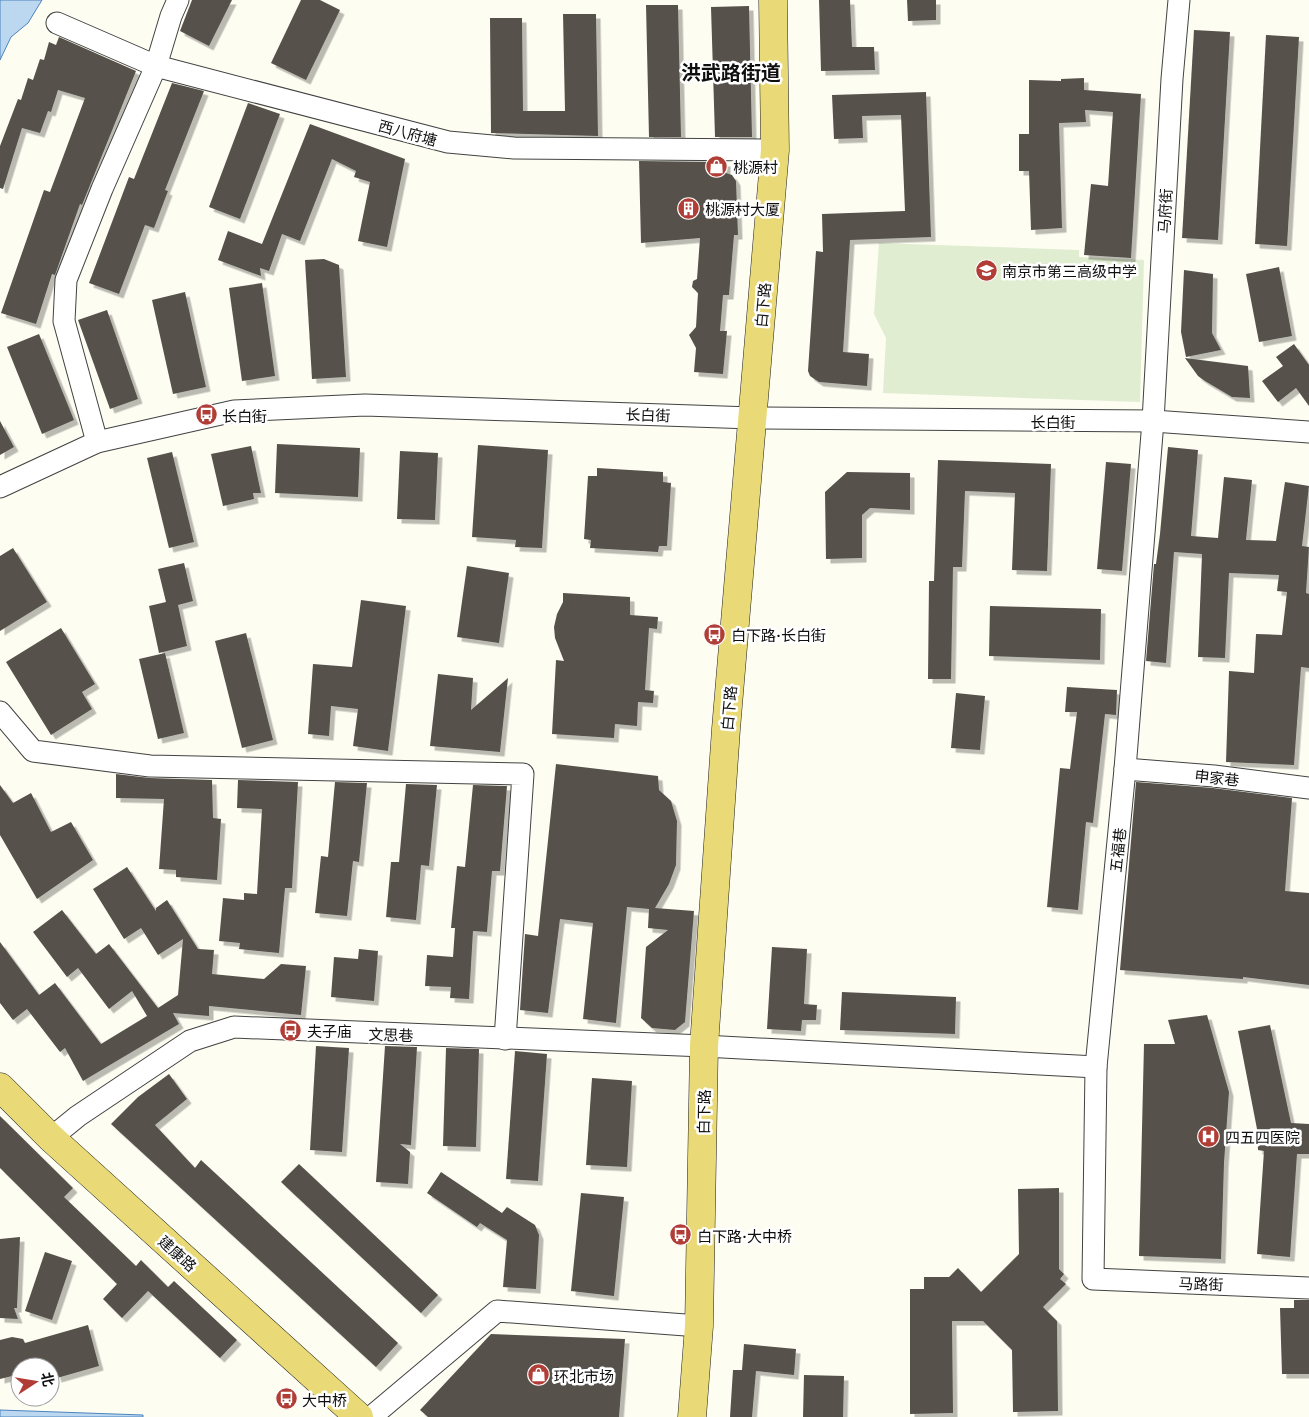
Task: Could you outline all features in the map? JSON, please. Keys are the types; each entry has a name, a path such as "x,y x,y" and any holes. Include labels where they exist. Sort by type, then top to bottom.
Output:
{"main road":[{"name":"白下路","path":"692,1417 699,1326 704,1046 727,719 775,150 773,0"},
{"name":"建康路","path":"0,1087 51,1138 359,1417"}],"street":[{"path":"97,442 64,320 66,280 102,189 156,66 171,16 178,0"},
{"name":"马府街","path":"1153,422 1171,89 1178,0"},
{"name":"西八府塘","path":"57,22 156,66 448,142 514,148 775,150"},
{"name":"长白街","path":"0,487 97,442 234,411 321,406 365,405 752,418 1153,422 1309,432"},
{"name":"五福巷","path":"1093,1279 1096,1067 1125,769 1153,422"},
{"path":"0,712 33,751 150,766 523,774 504,1039"},
{"name":"申家巷","path":"1125,769 1214,776 1309,788"},
{"name":"文思巷","path":"51,1138 78,1116 190,1041 234,1027 704,1046 1096,1067"},
{"name":"马路街","path":"1093,1279 1309,1288"},
{"path":"371,1417 497,1311 699,1326"}],"green space":[{"path":"879,243 1079,250 1079,257 1144,260 1140,402 883,393 886,338 874,314"}],"water":[{"path":"0,0 42,0 28,23 11,37 0,60"},
{"path":"0,1410 143,1415 143,1417 0,1417"}],"building":[{"path":"192,0 232,0 209,46 180,31"},
{"path":"301,0 320,0 340,10 306,80 271,63"},
{"path":"819,0 850,0 852,47 874,47 875,70 821,71"},
{"path":"907,0 936,0 936,20 908,21"},
{"path":"646,5 678,5 681,137 649,137"},
{"path":"749,6 752,137 715,137 711,7"},
{"path":"563,14 596,14 598,136 491,133 490,18 522,18 523,111 565,111"},
{"path":"1194,30 1230,32 1218,240 1182,238"},
{"path":"1266,35 1299,37 1287,246 1255,244"},
{"path":"59,37 136,71 82,205 80,204 55,275 52,274 36,324 1,313 44,190 50,192 85,98 58,90 51,112 48,111 40,133 22,128 3,189 0,188 0,146 18,99 21,100 28,78 33,80 40,59 44,60 49,42 56,45"},
{"path":"1084,78 1084,90 1141,94 1131,258 1084,255 1091,184 1108,186 1113,112 1085,110 1086,122 1059,123 1062,228 1031,230 1029,171 1019,171 1019,134 1029,134 1029,80 1061,81 1061,79"},
{"path":"172,83 204,91 165,190 168,191 154,228 145,225 119,294 89,283 129,177 134,179"},
{"path":"926,92 931,237 850,240 843,352 869,354 867,386 819,382 810,376 808,371 816,251 823,252 822,214 905,211 901,115 862,116 863,138 834,139 832,95"},
{"path":"248,103 280,114 240,219 209,207"},
{"path":"310,124 405,159 387,247 358,241 370,182 354,177 356,171 332,159 300,241 282,234 269,271 260,268 261,276 218,260 228,231 262,244"},
{"name":"桃源村大厦","path":"639,161 726,162 726,173 732,175 736,181 738,235 734,235 729,295 723,295 720,331 727,331 723,374 694,372 696,348 689,335 696,327 698,293 692,287 693,281 697,279 700,238 641,243"},
{"path":"324,259 339,265 346,377 312,379 305,260"},
{"path":"1279,267 1292,336 1259,342 1246,274"},
{"path":"1184,270 1213,274 1212,333 1221,350 1186,357 1181,332"},
{"path":"262,283 275,376 242,381 229,288"},
{"path":"185,292 206,387 173,394 152,300"},
{"path":"107,310 138,399 110,409 78,320"},
{"path":"39,334 74,420 42,434 7,347"},
{"path":"1294,344 1309,365 1309,406 1296,388 1278,402 1262,381 1283,366 1276,357"},
{"path":"1185,358 1248,366 1250,398 1232,397 1205,381 1198,376"},
{"path":"0,421 14,447 0,455"},
{"path":"277,444 360,448 358,497 275,493"},
{"path":"478,445 548,450 542,548 515,547 516,540 472,537"},
{"path":"251,446 261,493 253,493 254,499 223,506 211,454"},
{"path":"1168,447 1198,450 1191,536 1218,538 1224,477 1252,480 1246,540 1276,541 1285,482 1309,486 1302,546 1309,547 1306,593 1309,594 1309,668 1301,667 1294,765 1226,762 1229,671 1254,673 1256,634 1282,635 1287,592 1277,591 1279,575 1229,573 1225,658 1198,657 1202,554 1174,552 1166,663 1146,661 1154,564 1156,564 1160,534"},
{"path":"400,451 438,453 435,520 397,519"},
{"path":"172,452 194,542 169,548 147,458"},
{"path":"938,460 1051,464 1047,571 1012,570 1015,493 965,491 962,567 953,567 951,679 928,679 929,581 934,581"},
{"path":"1106,462 1131,464 1122,571 1097,569"},
{"path":"597,468 663,472 663,482 671,483 667,546 659,546 658,552 590,548 591,540 584,539 588,476 597,476"},
{"path":"847,472 910,473 910,510 870,508 862,515 862,558 826,559 825,492"},
{"path":"13,548 47,602 0,631 0,556"},
{"path":"184,563 193,601 178,605 187,646 159,653 149,606 166,602 158,569"},
{"path":"467,566 509,573 499,643 457,637"},
{"path":"563,593 630,597 630,615 658,617 657,629 649,628 645,690 654,691 653,703 638,702 637,726 615,724 614,738 552,734 556,660 564,661 555,638 554,627 557,614 563,602"},
{"path":"361,600 406,606 388,751 353,746 358,709 331,706 329,736 308,734 313,664 352,667"},
{"path":"990,606 1101,609 1100,660 989,656"},
{"path":"61,628 95,684 82,692 92,709 51,735 6,662"},
{"path":"246,633 273,740 242,748 215,641"},
{"path":"165,653 184,733 158,739 139,659"},
{"path":"438,674 473,678 471,710 508,678 500,752 430,746"},
{"path":"1067,687 1117,690 1116,715 1105,714 1093,823 1086,822 1078,910 1047,907 1060,768 1070,769 1077,712 1065,712"},
{"path":"956,693 985,696 980,750 951,748"},
{"path":"556,764 658,776 659,790 671,801 677,821 676,865 669,884 655,908 694,911 685,1022 675,1030 652,1028 641,1018 646,947 668,930 648,928 649,909 627,907 616,1023 583,1019 593,923 560,919 548,1013 520,1010 525,934 538,936"},
{"path":"116,774 150,778 212,780 213,818 221,819 217,880 176,877 176,870 159,869 164,799 116,798"},
{"path":"238,780 298,782 292,888 285,888 279,953 239,949 240,943 219,941 223,898 244,900 244,893 257,894 262,809 237,808"},
{"path":"335,782 367,783 359,862 353,861 347,916 315,913 321,856 328,857"},
{"path":"1136,782 1213,788 1292,798 1285,891 1309,893 1309,985 1243,977 1243,979 1120,970"},
{"path":"406,784 437,785 429,866 421,865 416,920 386,917 391,862 399,862"},
{"path":"0,785 13,803 31,793 51,832 71,822 93,860 37,899 0,835"},
{"path":"473,785 507,786 500,871 492,871 487,932 473,931 469,999 450,998 451,987 425,986 427,955 453,957 455,928 451,928 457,866 465,867"},
{"path":"127,867 156,911 156,908 167,900 198,949 214,950 212,974 264,979 281,964 306,966 301,1015 209,1006 209,1016 173,1013 179,1024 83,1081 65,1048 60,1052 27,1009 13,1020 0,1003 0,942 39,995 55,983 101,1044 147,1016 132,991 109,1009 78,968 67,977 33,932 62,910 96,954 109,944 158,1008 178,995 183,939 158,955 141,928 124,939 93,889"},
{"path":"772,947 807,949 804,1004 817,1005 816,1020 802,1020 801,1031 767,1029"},
{"path":"359,949 378,951 374,1001 331,997 334,957 358,959"},
{"path":"842,992 956,997 955,1034 840,1030"},
{"path":"1207,1015 1229,1092 1224,1163 1221,1259 1139,1256 1144,1044 1175,1044 1168,1020"},
{"path":"1270,1025 1291,1123 1309,1124 1309,1154 1297,1154 1290,1257 1257,1254 1264,1151 1258,1150 1257,1129 1238,1031"},
{"path":"316,1046 349,1048 342,1152 310,1150"},
{"path":"385,1046 417,1047 411,1145 400,1144 410,1152 408,1184 376,1182"},
{"path":"446,1048 479,1049 476,1147 443,1146"},
{"path":"515,1051 547,1054 538,1181 506,1179"},
{"path":"169,1074 187,1099 155,1125 195,1168 201,1160 398,1343 376,1367 111,1124 138,1097"},
{"path":"592,1078 632,1081 627,1167 586,1165"},
{"path":"0,1116 73,1188 64,1197 136,1266 141,1260 168,1287 174,1281 237,1340 220,1358 148,1291 122,1318 103,1299 117,1284 0,1168"},
{"path":"299,1164 438,1295 421,1313 281,1182"},
{"path":"441,1172 502,1213 507,1207 535,1225 539,1235 536,1289 503,1287 507,1240 480,1223 477,1227 427,1193"},
{"path":"1059,1188 1059,1269 1064,1274 1060,1279 1066,1284 1043,1307 1057,1321 1058,1411 1013,1412 1012,1350 983,1321 952,1321 953,1413 910,1414 910,1289 924,1289 924,1277 949,1277 958,1268 981,1292 1019,1254 1018,1189"},
{"path":"581,1193 624,1197 614,1296 571,1291"},
{"path":"20,1237 17,1308 14,1308 18,1319 0,1318 0,1239"},
{"path":"45,1252 72,1261 52,1320 25,1311"},
{"path":"1294,1300 1309,1300 1309,1374 1282,1374 1280,1308 1294,1308"},
{"path":"88,1325 99,1366 60,1377 60,1357 10,1357 10,1376 0,1379 0,1340 12,1337 23,1339 25,1343"},
{"name":"环北市场","path":"491,1334 625,1339 619,1417 428,1417 420,1410"},
{"path":"744,1344 796,1349 794,1375 756,1371 752,1417 730,1417 733,1370 742,1370"},
{"path":"804,1375 844,1376 843,1417 803,1417"}],"place":[{"name":"桃源村","path":"717,166"},
{"name":"桃源村大厦","path":"689,208"},
{"name":"南京市第三高级中学","path":"986,270"},
{"name":"长白街","path":"206,415"},
{"name":"白下路·长白街","path":"715,634"},
{"name":"夫子庙","path":"291,1030"},
{"name":"四五四医院","path":"1209,1136"},
{"name":"白下路·大中桥","path":"681,1235"},
{"name":"环北市场","path":"538,1375"},
{"name":"大中桥","path":"286,1399"}],"district":[{"name":"洪武路街道","path":"731,71"}]}
